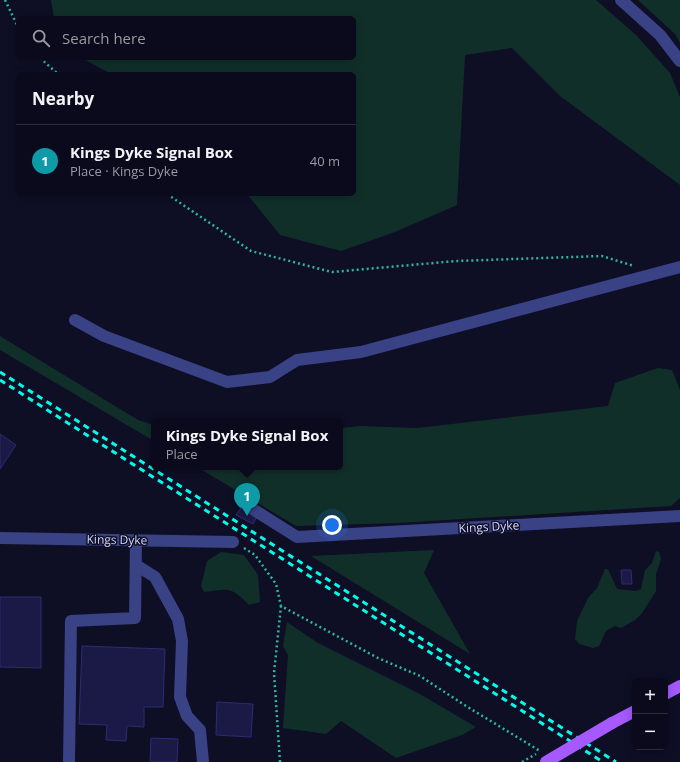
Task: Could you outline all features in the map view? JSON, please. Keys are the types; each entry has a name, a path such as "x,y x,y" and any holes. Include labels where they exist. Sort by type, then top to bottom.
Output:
{"main road":[{"path":"668,692 680,686"},
{"path":"545,758 632,713"}],"street":[{"path":"621,0 660,35 680,61"},
{"path":"75,320 104,336 226,382 270,377 297,360 361,352 680,267"},
{"name":"Kings Dyke","path":"243,504 297,537 680,516"},
{"name":"Kings Dyke","path":"0,538 233,542"},
{"path":"68,762 71,622 135,618 136,540"},
{"path":"136,565 155,577 178,619 182,641 180,697 187,716 200,730 203,762"}],"path":[{"path":"5,0 16,23"},
{"path":"42,60 56,72"},
{"path":"170,196 251,251 332,272 456,261 602,256 637,267"},
{"path":"233,542 255,555 276,584 281,606 274,673 280,762"},
{"path":"281,606 378,658 420,676 545,758"}],"green space":[{"path":"51,0 596,0 636,35 670,73 680,97 680,185 560,96 512,48 465,55 457,205 395,232 341,251 280,235 249,196 356,196 356,72 107,72 86,60 356,60 356,16 54,16"},
{"path":"638,0 680,0 680,43 675,34"},
{"path":"0,336 138,420 151,424 151,439 0,350"},
{"path":"658,368 672,370 680,390 680,498 671,506 398,523 296,526 202,470 343,470 343,428 361,426 417,428 608,406 615,383"},
{"path":"434,550 424,573 470,654 311,556"},
{"path":"656,551 659,552 661,559 656,574 656,591 642,613 635,620 621,628 615,626 606,631 599,646 593,648 579,644 575,639 577,621 588,598 597,588 605,569 608,569 617,589 636,591 641,589 645,570 652,563"},
{"path":"221,552 244,555 258,575 260,602 249,605 238,595 229,590 204,592 201,586 207,561"},
{"path":"287,622 318,643 420,694 476,727 462,735 396,758 341,721 326,734 283,728 288,655 283,646"}],"building":[{"path":"0,434 16,445 0,469"},
{"path":"241,508 257,517 253,524 236,515"},
{"path":"621,570 631,570 632,584 622,584"},
{"path":"0,597 41,597 41,668 0,667"},
{"path":"82,646 165,649 163,707 144,707 144,727 127,726 126,741 106,740 107,725 79,724"},
{"path":"217,702 253,704 251,737 216,735"},
{"path":"151,738 178,739 177,762 150,762"}],"railway":[{"path":"0,372 151,468"},
{"path":"0,380 603,762"},
{"path":"155,470 616,762"}],"place":[{"name":"Kings Dyke Signal Box","path":"247,516"}]}
